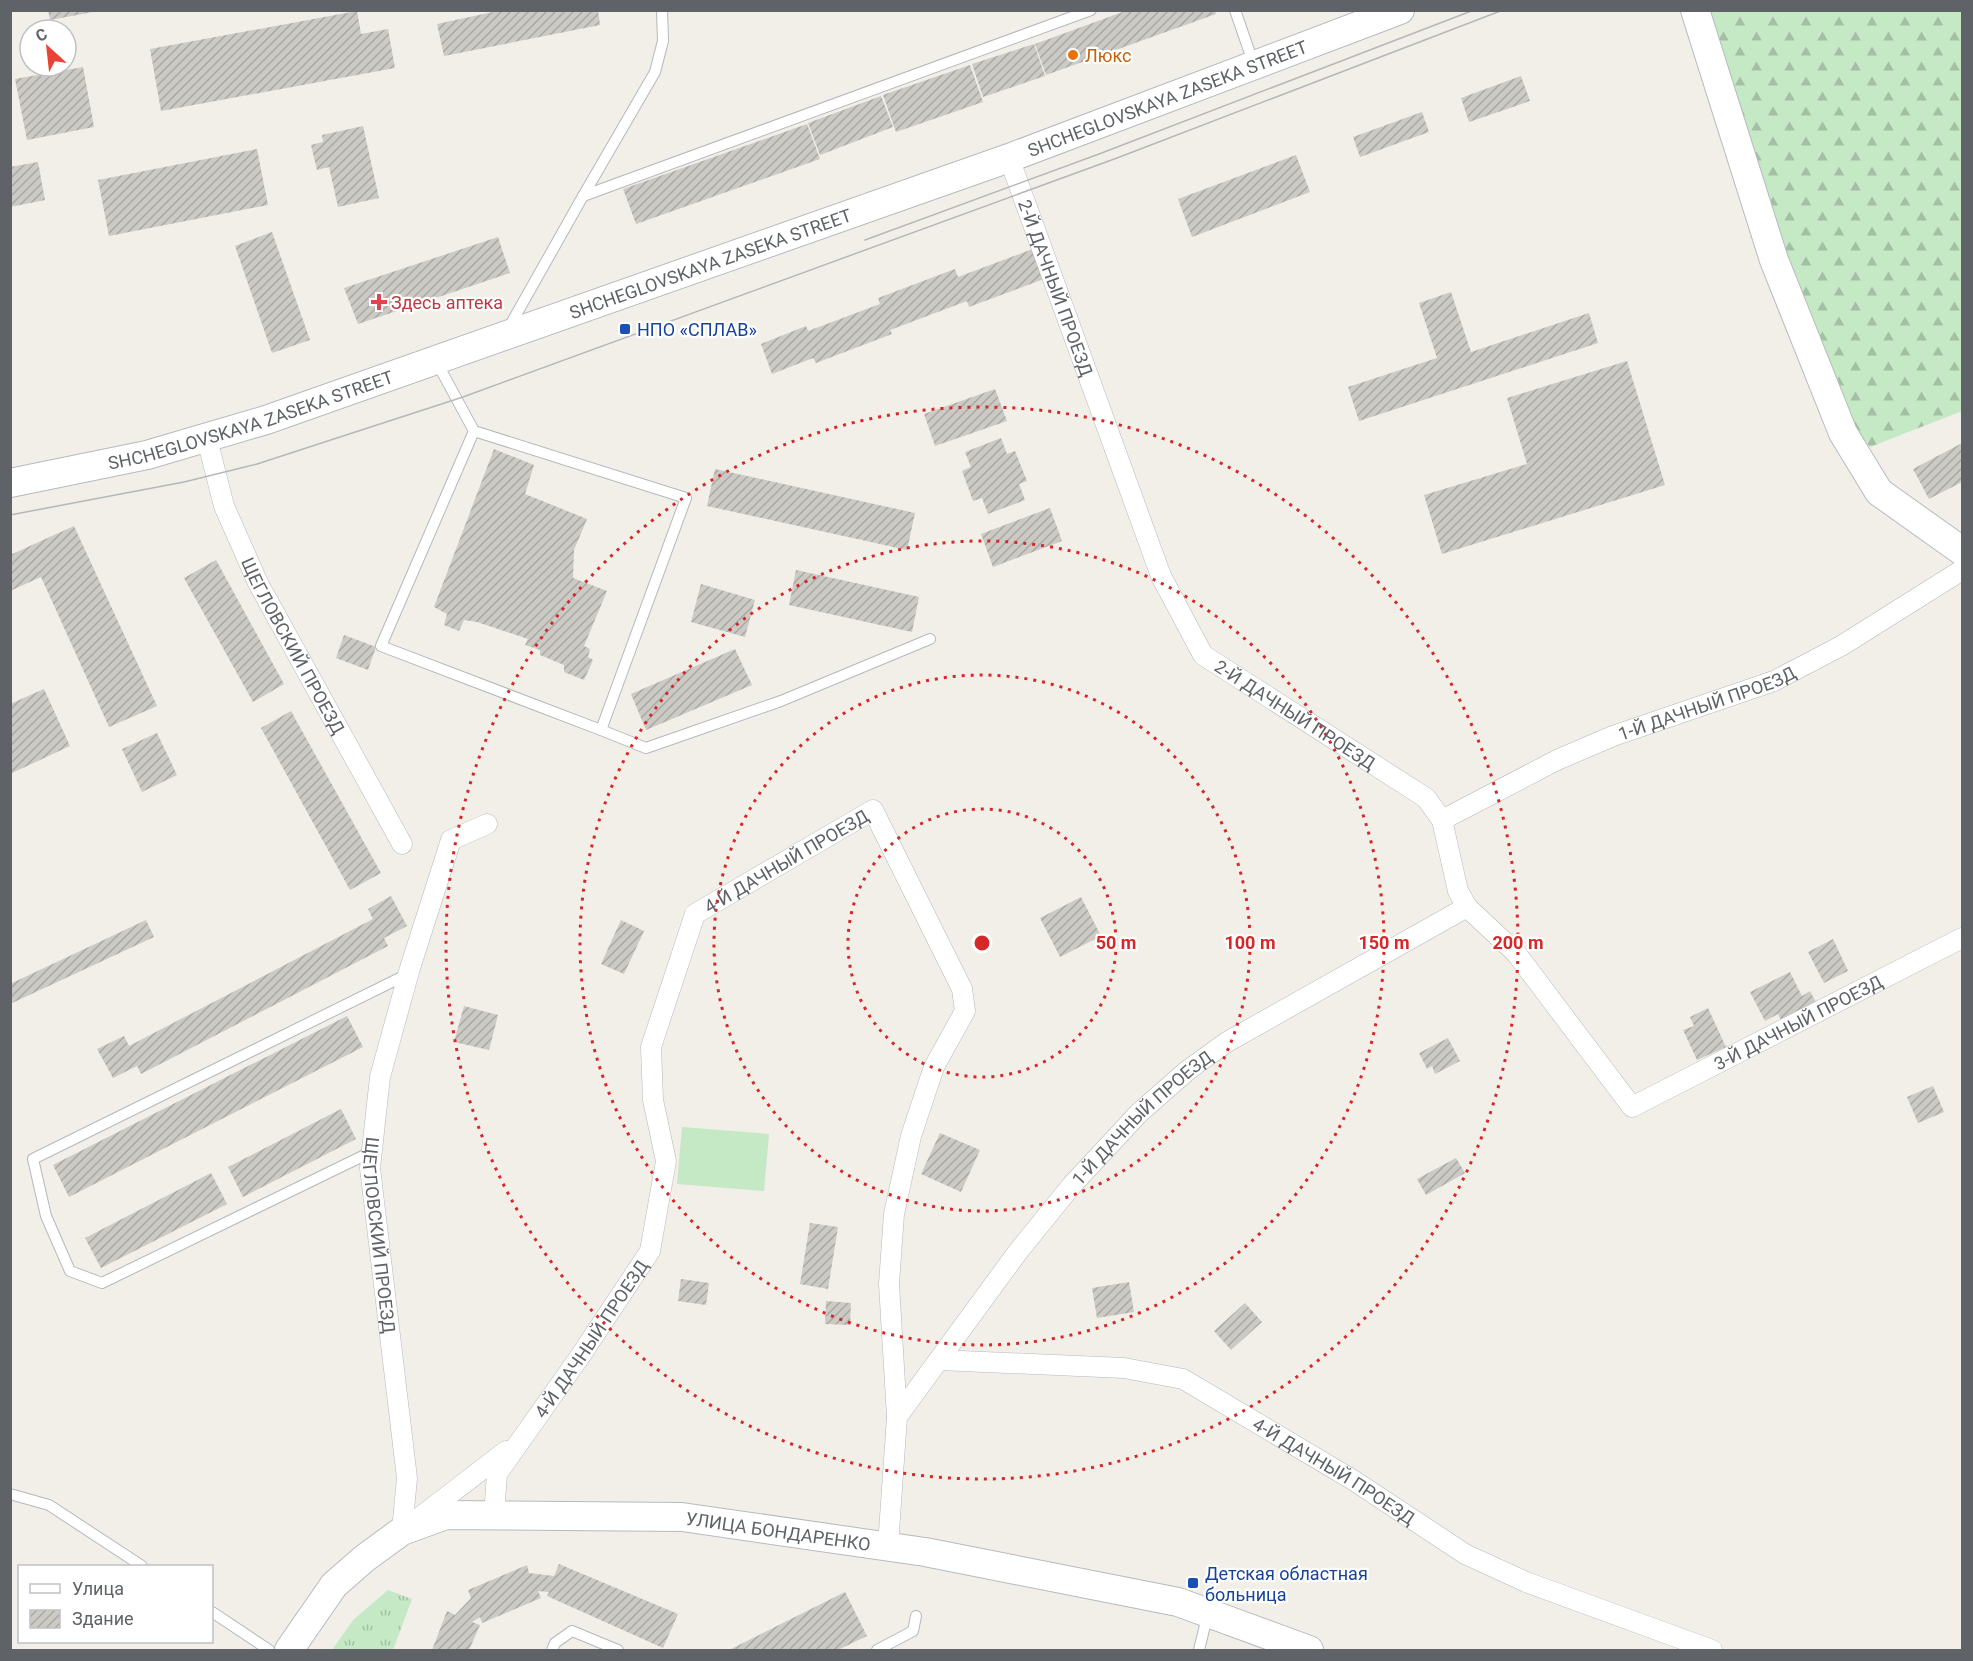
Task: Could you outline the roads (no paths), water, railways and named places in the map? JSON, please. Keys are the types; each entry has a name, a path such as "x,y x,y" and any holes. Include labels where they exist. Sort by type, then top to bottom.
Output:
{"street":[{"name":"SHCHEGLOVSKAYA ZASEKA STREET","path":"10,483 147,455 277,417 1009,158 1400,10"},
{"path":"1695,10 1774,260 1843,433 1879,492 1962,551"},
{"name":"2-Й ДАЧНЫЙ ПРОЕЗД","path":"1009,158 1161,576 1203,655 1426,798 1442,820 1458,891 1467,907 1516,953 1632,1107"},
{"name":"ЩЕГЛОВСКИЙ ПРОЕЗД","path":"207,439 224,506 254,574 402,844"},
{"name":"1-Й ДАЧНЫЙ ПРОЕЗД","path":"1442,820 1557,760 1613,736 1773,681 1841,646 1962,570"},
{"name":"4-Й ДАЧНЫЙ ПРОЕЗД","path":"494,1516 497,1474 581,1355 650,1251 666,1161 653,1100 651,1047 695,914 873,810 962,989 965,1011 934,1067 911,1137 894,1214 889,1284 897,1417 888,1546"},
{"name":"ЩЕГЛОВСКИЙ ПРОЕЗД","path":"402,1531 407,1478 370,1168 380,1077 408,974 451,840 487,824"},
{"name":"1-Й ДАЧНЫЙ ПРОЕЗД","path":"897,1417 1017,1253 1072,1185 1139,1113 1188,1070 1227,1042 1467,907"},
{"name":"3-Й ДАЧНЫЙ ПРОЕЗД","path":"1632,1107 1962,938"},
{"name":"4-Й ДАЧНЫЙ ПРОЕЗД","path":"939,1360 1124,1368 1183,1379 1353,1480 1465,1554 1526,1582 1712,1650"},
{"path":"402,1531 520,1440"},
{"name":"УЛИЦА БОНДАРЕНКО","path":"289,1650 334,1586 364,1558 402,1531 446,1515 682,1517 888,1546 1178,1602 1309,1650"}],"lane":[{"path":"504,337 655,72 663,41 662,10"},
{"path":"583,196 1091,10"},
{"path":"1235,10 1254,66"},
{"path":"436,361 474,431 686,498 601,730"},
{"path":"474,431 381,646 646,748 781,701 930,639"},
{"path":"371,1152 102,1283 70,1271 46,1216 33,1159 408,974"},
{"path":"10,1494 49,1505 140,1565"},
{"path":"213,1613 269,1650"},
{"path":"1199,1650 1208,1613"},
{"path":"877,1650 913,1631 916,1616"},
{"path":"552,1650 555,1643 572,1631 618,1650"}],"tram line":[{"path":"865,240 1099,154 1474,10"},
{"path":"10,515 184,482 257,464 463,397 1117,158 1503,10"}],"place":[{"name":"Люкс","path":"1073,55"},
{"name":"Здесь аптека","path":"379,302"},
{"name":"НПО «СПЛАВ»","path":"625,329"},
{"name":"Детская областная больница","path":"1193,1583"}]}
